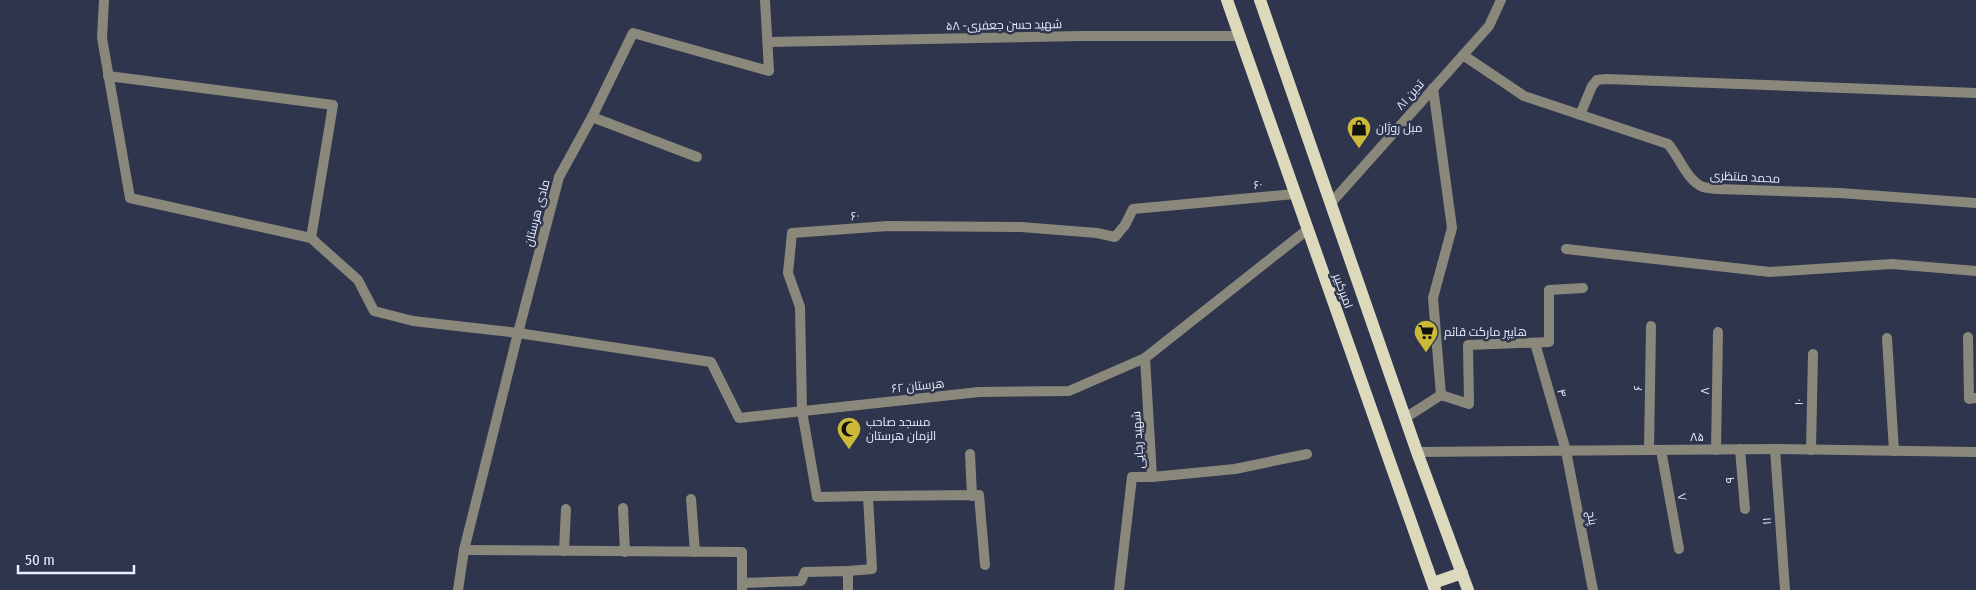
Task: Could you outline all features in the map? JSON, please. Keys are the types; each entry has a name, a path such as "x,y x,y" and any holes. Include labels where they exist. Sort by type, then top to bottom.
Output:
{"main road":[{"name":"امیرکبیر","path":"1227,0 1434,586"},
{"name":"امیرکبیر","path":"1260,0 1405,418 1468,590"},
{"path":"1434,586 1462,573"}],"street":[{"path":"104,0 102,38 130,198 311,238 358,280 374,311 413,321 518,333"},
{"name":"مادی هرستان","path":"458,590 464,550 559,177 592,117 632,33 769,70 769,42 765,0"},
{"name":"تدین ۸۱","path":"1331,203 1489,26 1501,0"},
{"name":"شهید حسن جعفری- ۵۸","path":"769,42 1080,36 1239,36"},
{"name":"محمد منتظری","path":"1463,55 1524,96 1668,144 1690,176 1702,186 1719,190 1840,193 1976,203"},
{"path":"108,76 333,105 311,238"},
{"path":"1580,115 1592,86 1597,80 1606,79 1976,93"},
{"path":"1433,88 1452,228 1432,298 1441,395"},
{"path":"592,117 697,157"},
{"name":"۶۰","path":"868,496 817,497 802,411 800,307 788,273 792,233 888,226 1022,227 1097,233 1115,237 1124,226 1133,209 1295,194"},
{"name":"هرستان ۶۲","path":"518,333 711,362 739,418 979,392 1069,391 1145,358 1307,230"},
{"path":"1566,249 1770,272 1892,264 1976,271"},
{"path":"1441,395 1469,404 1468,345 1549,342 1549,290 1583,288"},
{"name":"۶","path":"1649,450 1651,326"},
{"name":"۸","path":"1716,450 1718,332"},
{"path":"1968,337 1969,399 1976,398"},
{"path":"1887,338 1894,451"},
{"name":"۴","path":"1535,343 1566,451"},
{"name":"۱۰","path":"1811,450 1812,354"},
{"name":"شهید رجایی","path":"1119,590 1132,477 1152,477 1145,358"},
{"path":"1405,418 1441,395"},
{"name":"۸۵","path":"1417,452 1775,449 1976,452"},
{"name":"۱۱","path":"1775,449 1785,590"},
{"name":"۷","path":"1661,450 1679,549"},
{"name":"۹","path":"1740,450 1745,508"},
{"name":"پنج","path":"1566,451 1593,590"},
{"path":"970,454 972,496"},
{"path":"1152,477 1235,469 1308,454"},
{"path":"464,550 742,552 742,586 801,581 804,572 872,569 868,496 979,496 985,565"},
{"path":"691,500 696,552"},
{"path":"622,508 625,552"},
{"path":"564,551 566,509"},
{"path":"848,571 848,590"}],"place":[{"name":"مبل روژان","path":"1359,149"},
{"name":"هایپر مارکت قائم","path":"1426,353"},
{"name":"مسجد صاحب الزمان هرستان","path":"849,450"}]}
